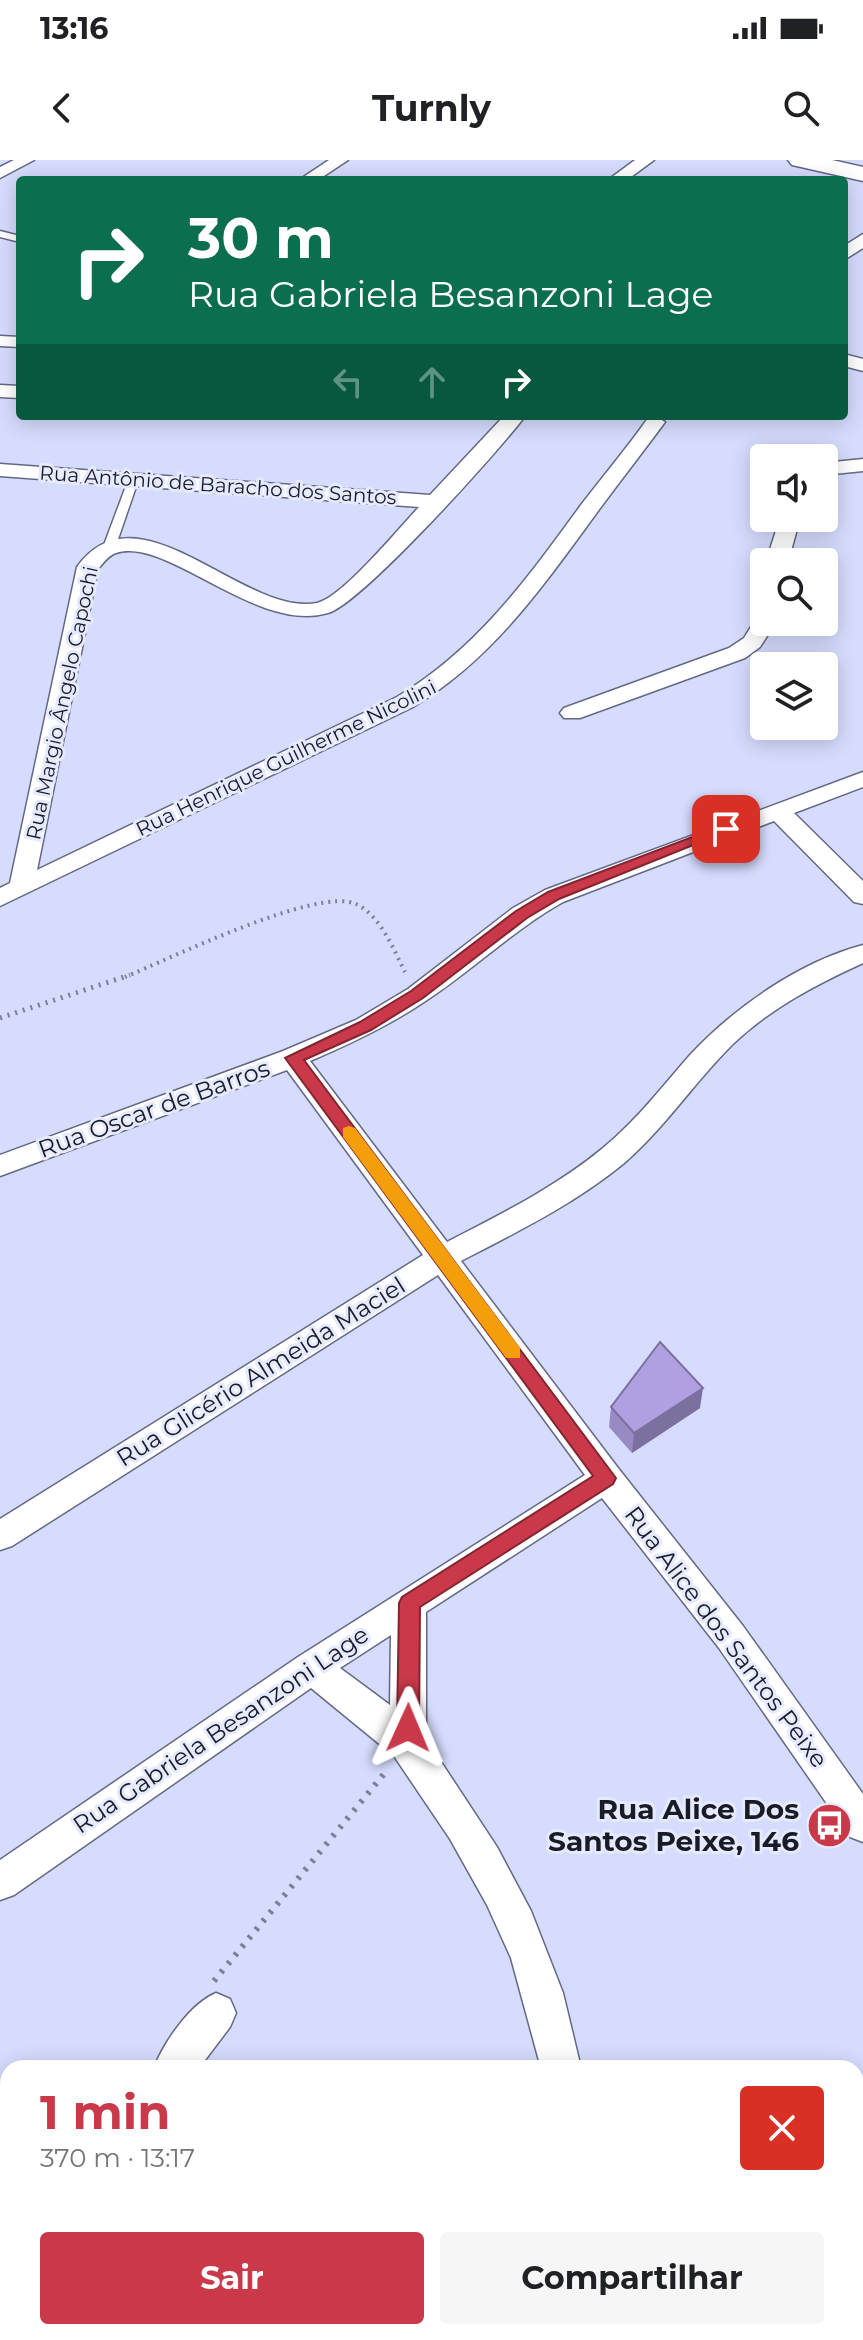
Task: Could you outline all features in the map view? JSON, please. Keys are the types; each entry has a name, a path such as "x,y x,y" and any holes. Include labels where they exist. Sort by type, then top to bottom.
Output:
{"main road":[{"path":"800,160 863,174"}],"street":[{"path":"0,173 26,160"},
{"path":"314,176 340,160"},
{"path":"622,176 646,160"},
{"name":"Rua Margio Ângelo Capochi","path":"21,889 88,567 99,552 110,545 152,547 265,604 317,609 346,595 511,420"},
{"name":"Rua Henrique Guilherme Nicolini","path":"0,898 405,702 459,669 482,648 548,567 655,422"},
{"name":"Rua Antônio de Baracho dos Santos","path":"0,470 436,502"},
{"path":"572,713 709,666 752,642 756,636"},
{"name":"Rua Oscar de Barros","path":"0,1166 293,1058 366,1026 417,995 522,914 554,896 863,779"},
{"path":"777,810 863,896"},
{"name":"Rua Glicério Almeida Maciel","path":"0,1536 442,1258 516,1220 632,1140 711,1049 784,990 863,953"},
{"name":"Rua Alice dos Santos Peixe","path":"293,1058 606,1478 731,1637 863,1825"},
{"name":"Rua Gabriela Besanzoni Lage","path":"0,1882 311,1668 606,1478"},
{"path":"408,1745 409,1603"},
{"path":"311,1668 408,1745 460,1821 516,1922 550,2007 560,2060"},
{"path":"180,2060 216,2013"}],"lane":[{"path":"110,545 134,478"}],"path":[{"path":"0,1018 102,987 281,912 345,900 359,905 387,936 417,995"},
{"path":"216,2013 213,1982 408,1745"}],"building":[{"path":"660,1342 703,1388 634,1433 611,1407"}],"slow traffic":[{"path":"349,1132 513,1353"}],"place":[{"name":"Rua Alice Dos Santos Peixe, 146","path":"830,1825"}],"route":[{"path":"408,1728 409,1603 606,1478 293,1058 366,1026 417,995 522,914 554,896 726,829"}]}
